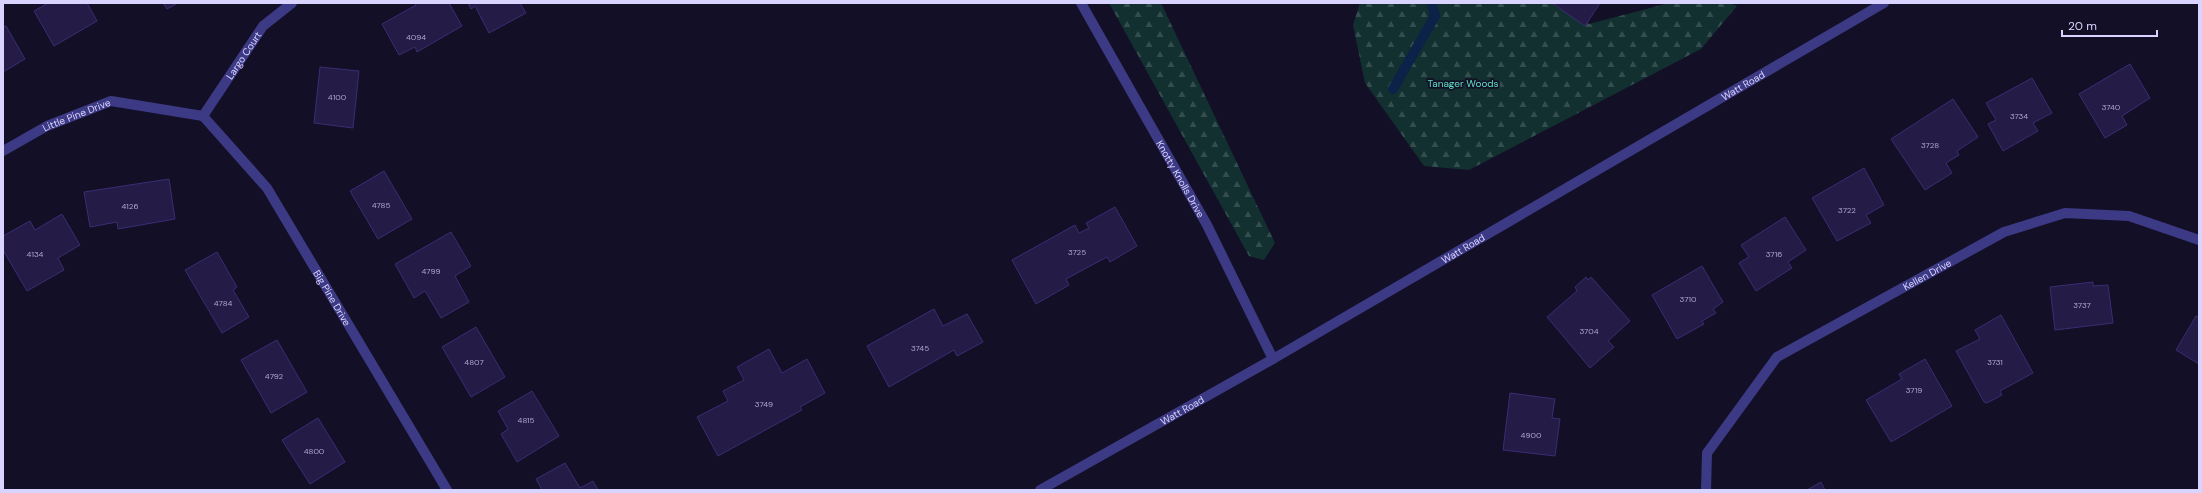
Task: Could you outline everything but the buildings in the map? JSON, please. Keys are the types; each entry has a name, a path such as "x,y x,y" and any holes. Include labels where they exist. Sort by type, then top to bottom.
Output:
{"street":[{"name":"Largo Court","path":"203,116 263,26 292,3"},
{"name":"Knotty Knolls Drive","path":"1080,3 1208,225 1273,359"},
{"name":"Watt Road","path":"1040,490 1273,359 1884,3"},
{"name":"Little Pine Drive","path":"3,151 47,126 111,101 203,116"},
{"name":"Big Pine Drive","path":"203,116 267,188 447,490"},
{"name":"Kellen Drive","path":"1706,490 1707,453 1777,357 2004,232 2065,213 2115,215 2129,216 2199,240"}],"green space":[{"path":"1109,3 1161,3 1275,243 1264,260 1249,256"},
{"name":"Tanager Woods","path":"1360,3 1553,3 1555,6 1589,24 1669,3 1731,3 1737,6 1701,49 1469,170 1424,166 1365,83 1353,25"}],"waterway":[{"path":"1393,89 1435,16 1432,3"}]}
